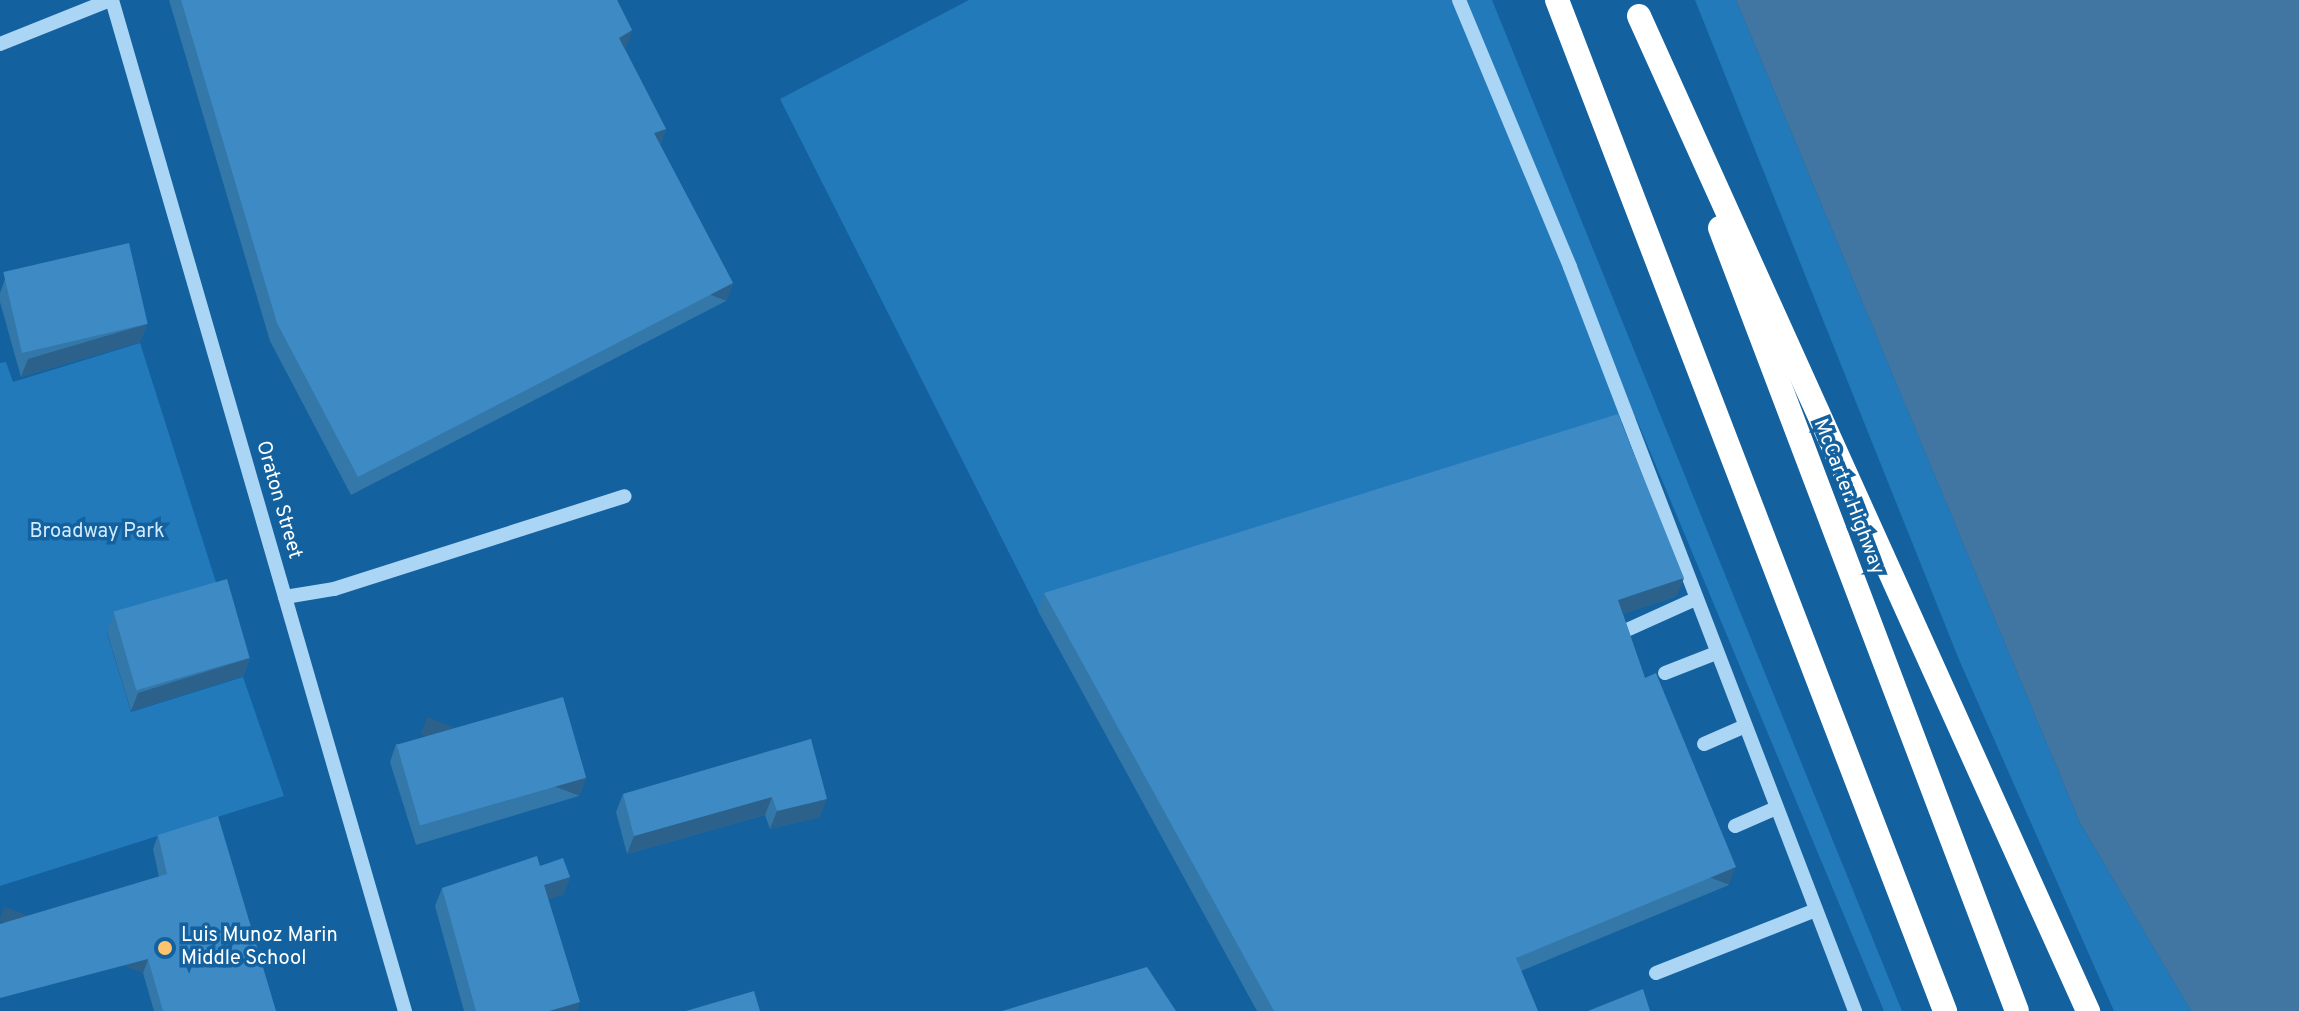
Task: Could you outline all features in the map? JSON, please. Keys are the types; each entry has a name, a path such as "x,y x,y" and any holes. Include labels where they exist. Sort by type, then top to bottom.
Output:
{"highway":[{"path":"1557,0 1945,1011"},
{"path":"1636,8 2088,1011"},
{"name":"McCarter Highway","path":"1636,8 2017,1011"}],"street":[{"path":"0,44 111,0"},
{"name":"Oraton Street","path":"111,0 405,1011"},
{"path":"1459,0 1570,267 1813,911 1855,1011"},
{"path":"285,597 334,589 625,496"},
{"path":"1629,629 1695,599"},
{"path":"1665,673 1716,653"},
{"path":"1704,744 1743,727"},
{"path":"1735,826 1774,809"},
{"path":"1656,973 1813,911"}],"green space":[{"path":"969,0 1492,0 1902,1011 1884,1011 1636,418 1040,614 780,99"},
{"path":"1695,0 1736,0 2080,823 2191,1011 2114,1011 1960,662"},
{"name":"Broadway Park","path":"140,343 221,598 107,633 131,712 243,677 284,796 0,886 0,363 6,362 13,382"}],"shaded area":[{"path":"1736,0 2299,0 2299,1011 2191,1011 2080,823"}],"building":[{"path":"181,0 617,0 632,30 619,38 666,129 654,133 733,283 358,477 277,323"},
{"path":"129,243 148,324 22,353 3,272"},
{"path":"1618,414 1684,578 1618,600 1645,678 1656,673 1736,867 1516,958 1538,1011 1274,1011 1044,593"},
{"path":"227,579 250,658 136,690 114,612"},
{"path":"563,697 586,778 420,825 397,745"},
{"path":"811,739 827,799 777,811 772,797 634,836 623,794"},
{"path":"218,816 276,1011 163,1011 148,959 0,998 0,924 167,874 158,835"},
{"path":"537,856 540,866 563,858 570,877 544,885 580,1002 549,1011 476,1011 442,888"},
{"path":"1147,967 1176,1011 1002,1011"},
{"path":"1643,989 1650,1011 1588,1011"},
{"path":"754,991 760,1011 686,1011"}],"place":[{"name":"Luis Munoz Marin Middle School","path":"165,948"}]}
